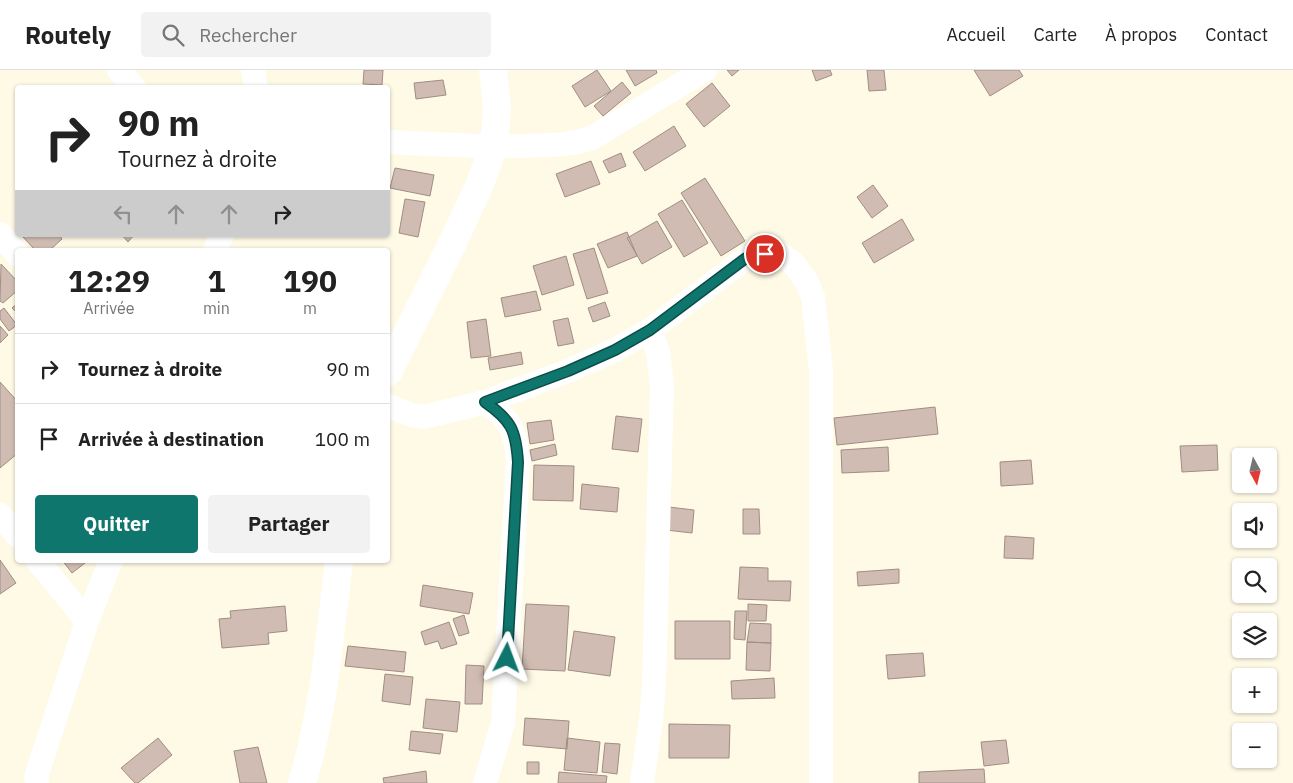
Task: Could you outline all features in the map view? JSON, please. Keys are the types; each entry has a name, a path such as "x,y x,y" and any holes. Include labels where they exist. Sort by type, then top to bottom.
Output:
{"street":[{"path":"119,70 132,85"},
{"path":"253,70 256,85"},
{"path":"390,368 452,244 479,186 494,146 497,108 493,70"},
{"path":"390,142 494,146 578,143 592,138 705,70"},
{"path":"0,234 15,252"},
{"path":"390,407 412,415 423,416 485,402 568,371 615,350 650,330 746,258 765,254 781,254 794,264 807,282 813,297 821,371 821,783"},
{"path":"642,783 652,720 662,449 662,384 658,352 650,330"},
{"path":"484,783 503,723 518,462 517,448 510,425 501,414 485,402"},
{"path":"0,515 15,532"},
{"path":"39,563 87,621"},
{"path":"37,783 36,777 87,621 110,563"},
{"path":"302,783 320,715 339,563"}],"building":[{"path":"364,70 383,70 382,85 363,84"},
{"path":"597,70 611,91 585,107 572,86"},
{"path":"626,70 656,70 657,73 635,86"},
{"path":"727,70 739,70 732,76"},
{"path":"812,70 830,70 832,75 816,81"},
{"path":"867,70 884,70 886,90 869,91"},
{"path":"974,70 1019,70 1023,76 990,96"},
{"path":"443,80 446,95 416,99 414,83"},
{"path":"622,82 631,93 603,116 594,106"},
{"path":"712,83 730,106 704,127 686,104"},
{"path":"674,126 686,146 645,171 633,152"},
{"path":"621,153 626,166 609,173 603,161"},
{"path":"591,161 600,184 565,197 556,174"},
{"path":"395,168 434,175 430,196 390,188"},
{"path":"705,178 745,241 721,256 681,193"},
{"path":"873,185 888,206 872,218 857,197"},
{"path":"405,199 425,202 418,237 399,233"},
{"path":"682,200 708,243 684,257 658,214"},
{"path":"902,219 914,240 874,263 862,243"},
{"path":"657,221 672,247 642,264 627,238"},
{"path":"627,232 637,256 608,268 597,244"},
{"path":"23,237 60,237 62,239 52,248 33,248"},
{"path":"124,237 132,237 128,242"},
{"path":"594,248 608,293 587,299 573,254"},
{"path":"566,256 574,285 542,295 533,266"},
{"path":"1,264 15,279 15,293 3,303 0,301"},
{"path":"536,291 541,310 505,317 501,298"},
{"path":"605,302 610,316 593,322 588,308"},
{"path":"4,308 15,322 15,326 9,331 0,319 0,311"},
{"path":"568,318 574,343 558,346 553,321"},
{"path":"486,319 491,356 471,358 467,322"},
{"path":"0,326 8,335 0,343"},
{"path":"521,352 523,364 490,370 488,358"},
{"path":"0,382 15,399 15,456 0,468"},
{"path":"935,407 938,434 837,445 834,418"},
{"path":"616,416 642,419 638,452 612,449"},
{"path":"551,420 554,440 530,444 527,423"},
{"path":"555,444 557,455 532,461 530,450"},
{"path":"1217,445 1218,470 1182,472 1180,446"},
{"path":"888,447 889,471 842,473 841,450"},
{"path":"1031,460 1033,484 1001,486 1000,462"},
{"path":"534,465 574,466 573,501 533,500"},
{"path":"582,484 619,488 617,512 580,509"},
{"path":"669,507 694,510 692,533 666,530"},
{"path":"743,509 759,509 760,534 743,534"},
{"path":"1005,536 1034,538 1033,559 1004,558"},
{"path":"0,560 16,583 0,594"},
{"path":"64,563 85,563 72,573"},
{"path":"740,567 768,568 768,581 791,581 790,601 738,599"},
{"path":"899,569 899,583 858,586 857,572"},
{"path":"423,585 473,593 469,614 420,606"},
{"path":"526,604 569,606 565,671 522,669"},
{"path":"748,604 767,605 766,621 748,621"},
{"path":"285,606 287,631 268,633 269,644 222,648 219,619 231,618 230,611"},
{"path":"735,611 747,611 745,640 734,639"},
{"path":"464,615 469,633 459,636 453,619"},
{"path":"675,621 730,621 730,659 675,659"},
{"path":"449,622 457,644 441,649 438,641 425,645 421,632"},
{"path":"750,623 771,624 771,643 747,642"},
{"path":"574,631 615,637 610,676 568,670"},
{"path":"747,642 771,643 770,671 746,670"},
{"path":"348,646 406,652 404,672 345,666"},
{"path":"923,653 925,676 888,679 886,655"},
{"path":"466,665 484,666 482,704 465,704"},
{"path":"385,674 413,677 410,705 382,701"},
{"path":"774,678 775,698 732,699 731,681"},
{"path":"426,699 460,702 457,732 423,728"},
{"path":"525,718 569,721 567,749 523,745"},
{"path":"669,724 730,725 729,758 669,758"},
{"path":"411,731 443,734 440,754 409,750"},
{"path":"158,738 172,755 138,783 135,783 121,768"},
{"path":"567,738 600,742 597,773 564,770"},
{"path":"1006,740 1009,763 984,766 981,742"},
{"path":"605,743 620,744 617,774 602,772"},
{"path":"258,747 267,783 240,783 234,751"},
{"path":"527,762 539,762 539,774 527,774"},
{"path":"984,769 985,783 919,783 919,772"},
{"path":"426,771 427,783 384,783 383,778"},
{"path":"559,772 607,776 606,783 558,783"}],"route":[{"path":"507,658 518,462 517,448 510,425 501,414 485,402 568,371 615,350 650,330 746,258 765,254"}]}
